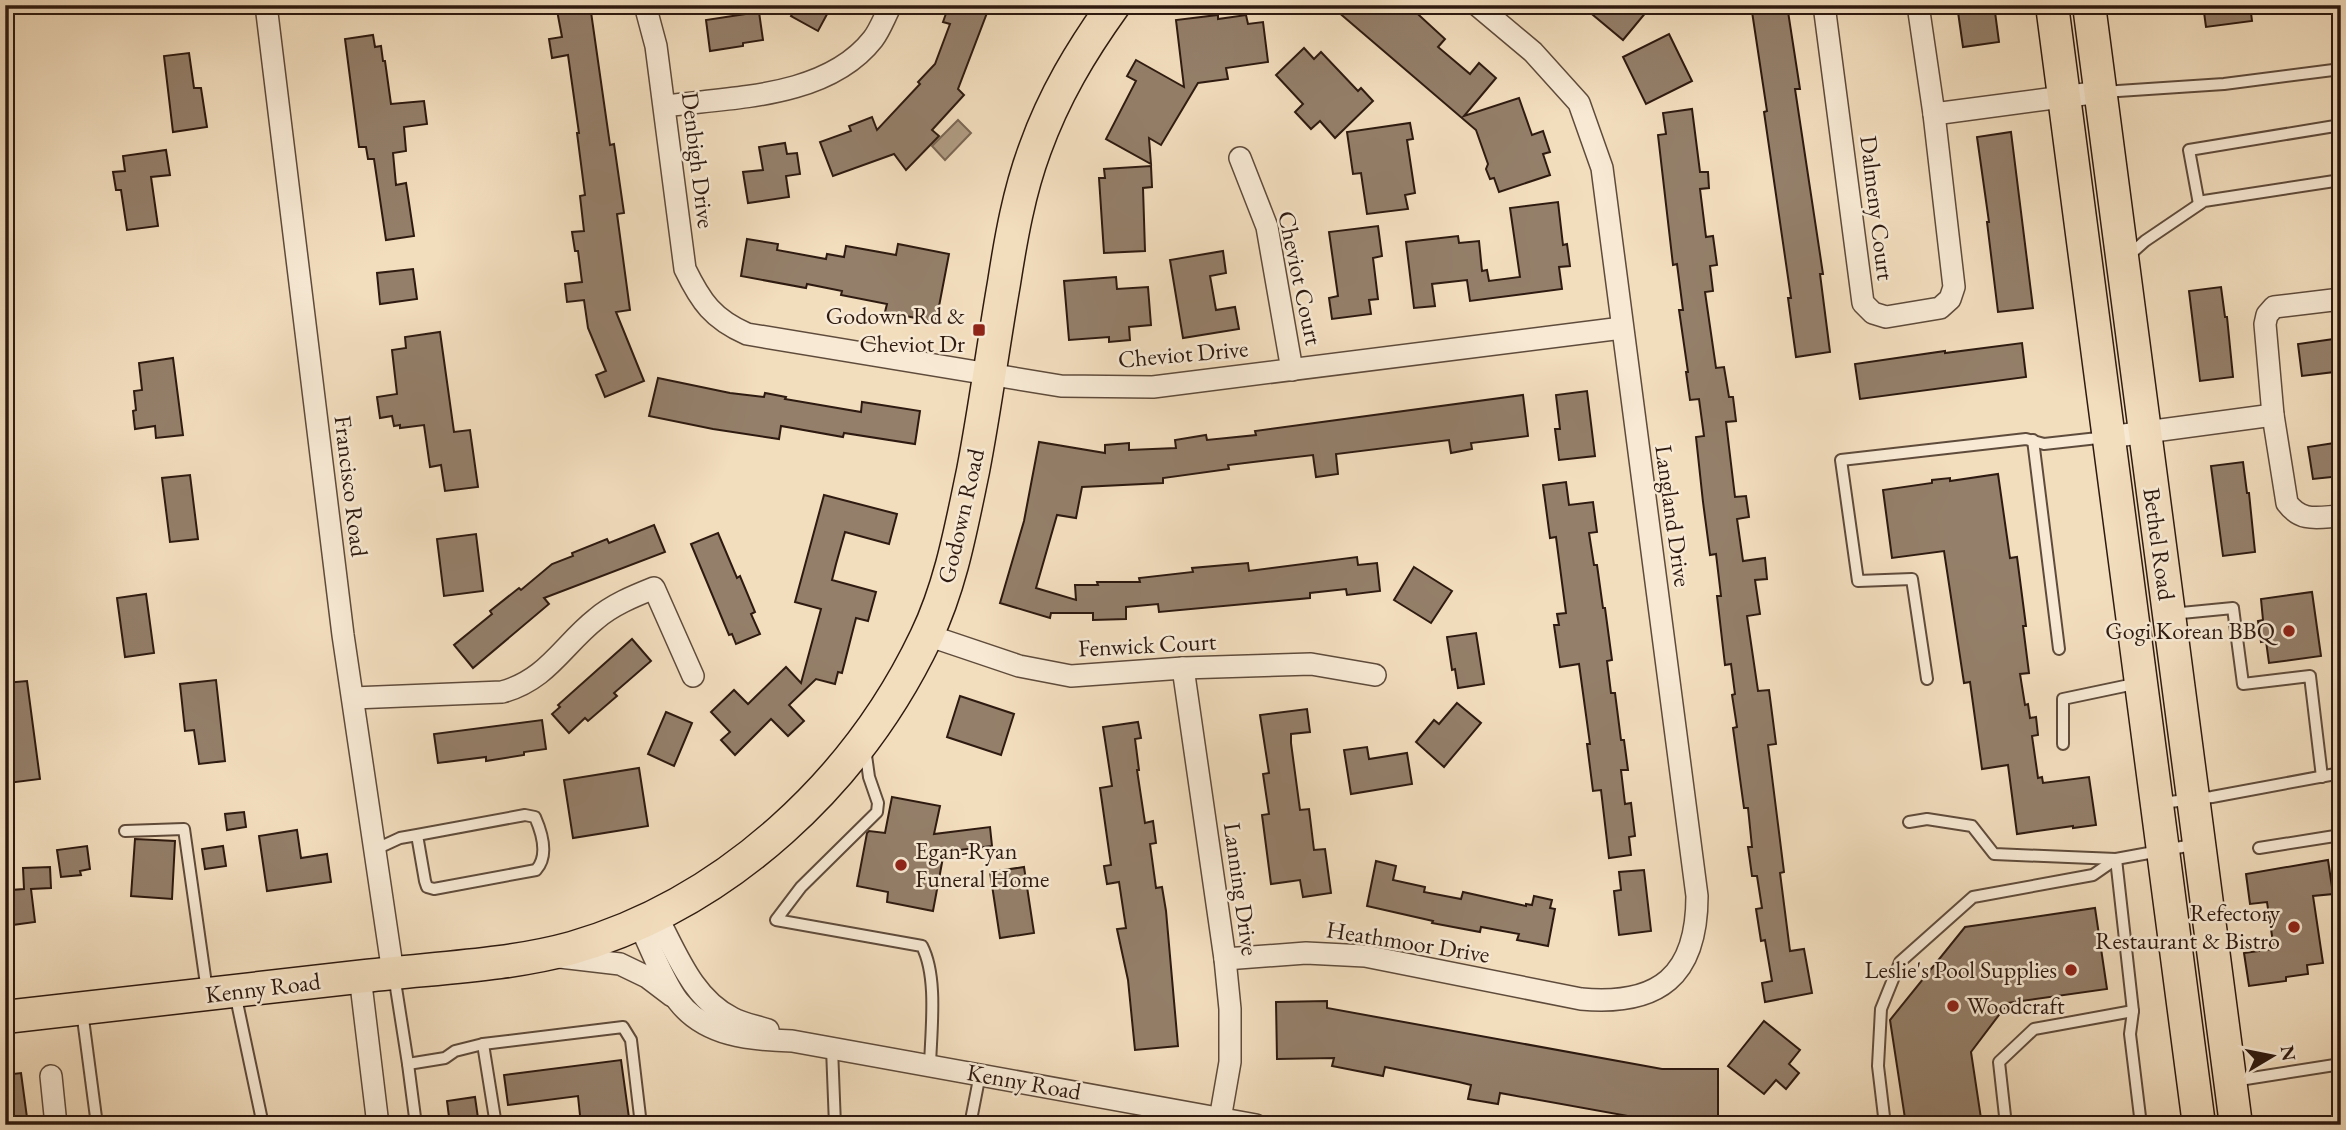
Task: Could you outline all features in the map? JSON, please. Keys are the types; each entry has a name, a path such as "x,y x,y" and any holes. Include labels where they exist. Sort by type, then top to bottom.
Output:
{"main road":[{"name":"Godown Road","path":"647,919 709,885 758,849 832,781 873,730 901,685 927,635 957,548 1012,234 1034,151 1071,69 1114,5"},
{"name":"Bethel Road","path":"2052,5 2199,1125"},
{"name":"Bethel Road","path":"2089,5 2236,1125"},
{"name":"Kenny Road","path":"5,1017 520,958 570,948 647,919"}],"street":[{"name":"Francisco Road","path":"266,5 340,607 393,972"},
{"name":"Denbigh Drive","path":"645,5 656,47 665,106 685,269 696,292 713,314"},
{"path":"665,106 779,91 814,81 846,64 873,39 891,5"},
{"name":"Langland Drive","path":"1477,5 1533,52 1579,103 1602,168 1697,896 1697,918 1686,960 1672,978 1651,991 1629,999 1606,1002 1581,999"},
{"name":"Dalmeny Court","path":"1824,5 1863,303 1873,313 1886,317 1940,308 1950,299 1954,287 1934,114 1917,5"},
{"path":"1934,114 2100,92"},
{"name":"Cheviot Court","path":"1240,158 1266,227 1292,370"},
{"path":"2341,299 2274,307 2267,314 2264,324 2273,415 2287,503 2295,512 2305,517 2341,516"},
{"name":"Cheviot Drive","path":"713,314 747,334 1061,386 1153,387 1622,328"},
{"path":"2109,436 2273,415"},
{"path":"353,698 502,692 519,687 531,681 555,660 596,618 635,595 654,588 692,676"},
{"name":"Fenwick Court","path":"927,635 1020,666 1071,676 1183,668 1311,664 1375,674"},
{"name":"Lanning Drive","path":"1183,668 1230,1009 1230,1062 1220,1121"},
{"name":"Kenny Road","path":"647,919 677,999"},
{"name":"Kenny Road","path":"647,919 701,994 715,1008 733,1019 792,1041"},
{"name":"Heathmoor Drive","path":"1225,959 1306,953 1365,956 1581,999"},
{"name":"Kenny Road","path":"520,958 565,957 620,964 646,977 677,999 693,1017 709,1027 733,1035 792,1041 980,1074 1220,1121 1256,1125"},
{"path":"360,976 378,1125"},
{"path":"51,1076 57,1125"}],"lane":[{"path":"2100,92 2224,84 2341,69"},
{"path":"2199,204 2189,150 2341,125"},
{"path":"2122,261 2204,201 2341,180"},
{"path":"1927,679 1912,579 1858,581 1842,460 2026,439 2044,444 2109,436"},
{"path":"2032,440 2059,649"},
{"path":"2168,615 2232,608 2243,684 2310,676 2322,777"},
{"path":"2063,744 2063,699 2142,683"},
{"path":"863,742 869,778 878,803 877,812 802,887 776,920 922,946 929,960 931,984 930,1066"},
{"path":"2158,804 2339,774 2341,799"},
{"path":"374,850 400,838 525,815 535,817 540,827 543,863 536,870 434,889 427,887 425,881 417,835"},
{"path":"1909,822 1927,819 1972,826 1994,855 2116,859 2199,844"},
{"path":"125,831 184,829 221,992 263,1125"},
{"path":"2259,848 2341,835"},
{"path":"2116,859 2133,1011 2130,1034 2141,1125"},
{"path":"1885,1125 1878,1066 1881,1009 1899,962 1973,897 2093,875 2116,859"},
{"path":"393,972 416,1125"},
{"path":"82,1008 97,1125"},
{"path":"2006,1125 1999,1062 2034,1029 2133,1011"},
{"path":"408,1064 445,1058 455,1051 483,1044 623,1027 631,1040 641,1125"},
{"path":"483,1044 496,1125"},
{"path":"832,1048 835,1125"},
{"path":"2230,1081 2341,1064"},
{"path":"970,1125 980,1074"}],"shaded area":[{"path":"958,120 971,133 945,160 932,146"}],"building":[{"path":"556,5 590,5 610,145 614,144 624,213 617,214 630,310 616,312 644,381 605,397 596,375 606,371 588,328 584,300 567,302 565,284 582,282 578,251 575,251 572,232 584,231 580,196 585,195 568,55 552,58 549,39 562,37"},
{"path":"797,5 832,5 818,31 791,16"},
{"path":"949,5 990,5 958,89 964,95 932,130 939,136 906,170 894,154 833,176 820,142 851,131 849,126 872,117 877,130 935,64 950,24 943,22"},
{"path":"1330,5 1408,5 1445,39 1438,47 1470,74 1479,63 1496,78 1464,116 1519,98 1532,135 1543,131 1550,152 1543,154 1550,175 1499,192 1494,178 1490,179 1486,169 1488,164 1476,130"},
{"path":"1581,5 1652,5 1623,40"},
{"path":"1751,5 1787,5 1800,89 1795,89 1823,274 1820,274 1830,352 1796,357 1788,298 1791,298"},
{"path":"1957,5 1989,5 1990,12 1995,12 1999,42 1963,47"},
{"path":"2203,5 2250,5 2252,21 2206,27"},
{"path":"759,12 763,40 710,51 706,20"},
{"path":"1218,15 1218,19 1246,15 1248,24 1263,22 1268,62 1226,68 1228,79 1198,83 1161,145 1149,138 1151,164 1106,139 1136,81 1127,76 1136,60 1184,87 1176,20"},
{"path":"1669,34 1692,81 1646,104 1623,57"},
{"path":"373,35 375,47 381,46 385,61 391,104 424,101 427,124 404,127 406,151 393,153 396,185 406,183 414,236 386,240 374,159 368,159 366,147 359,147 345,39"},
{"path":"1304,48 1314,59 1321,52 1358,91 1361,88 1373,101 1335,138 1320,121 1311,129 1295,112 1303,104 1276,75"},
{"path":"189,53 194,88 201,88 207,127 173,132 164,56"},
{"path":"1692,109 1700,172 1708,172 1709,188 1700,189 1706,237 1713,236 1717,265 1710,266 1713,291 1705,292 1716,368 1724,367 1729,397 1733,397 1736,421 1726,422 1735,497 1746,496 1749,517 1737,519 1743,561 1765,558 1767,579 1755,580 1760,614 1747,616 1758,691 1769,690 1776,744 1768,745 1784,872 1780,873 1790,951 1804,949 1812,993 1765,1002 1762,983 1772,981 1756,909 1762,908 1757,876 1752,876 1748,847 1752,847 1748,808 1744,808 1733,728 1737,727 1732,695 1735,694 1731,664 1725,665 1717,596 1721,596 1716,554 1710,555 1703,502 1696,437 1704,436 1699,399 1690,400 1679,310 1683,310 1677,264 1673,265 1658,135 1666,134 1663,113"},
{"path":"1410,123 1413,139 1407,140 1415,193 1405,195 1408,209 1367,214 1361,173 1353,174 1347,132"},
{"path":"2011,132 2033,308 1998,312 1977,137"},
{"path":"785,143 787,154 797,153 800,174 786,176 789,197 748,203 743,172 763,170 759,147"},
{"path":"166,150 170,175 151,177 158,226 127,230 121,190 116,190 113,172 125,171 123,156"},
{"path":"1151,166 1152,187 1143,188 1145,251 1104,253 1099,178 1105,178 1104,169"},
{"path":"1558,202 1563,245 1567,244 1570,266 1559,267 1562,289 1470,301 1467,280 1432,284 1435,306 1414,308 1406,242 1458,236 1459,243 1479,241 1482,271 1487,270 1489,281 1520,277 1510,208"},
{"path":"1378,226 1382,256 1373,258 1378,299 1369,300 1371,314 1332,319 1329,298 1338,296 1329,232"},
{"path":"747,239 778,244 777,250 826,259 827,254 844,257 846,246 896,255 898,244 949,254 936,322 885,312 887,304 841,295 842,291 807,284 806,288 741,276"},
{"path":"1223,251 1226,273 1210,276 1216,310 1235,307 1239,329 1183,338 1170,260"},
{"path":"413,269 417,299 380,304 377,273"},
{"path":"1116,277 1117,289 1148,287 1151,325 1129,327 1130,340 1109,342 1109,337 1069,340 1064,281"},
{"path":"2221,287 2233,377 2200,381 2189,291"},
{"path":"440,332 454,432 470,430 478,487 445,491 441,465 430,467 424,425 400,428 400,425 394,426 392,416 380,418 377,397 397,394 392,350 406,348 405,337"},
{"path":"2341,338 2341,368 2334,369 2334,372 2302,376 2298,344"},
{"path":"2022,343 2026,377 1860,399 1855,364"},
{"path":"173,358 183,435 156,438 155,426 135,429 134,391 142,390 139,363"},
{"path":"658,378 730,393 764,397 765,393 861,412 862,402 920,411 915,444 844,433 843,437 781,426 779,439 649,416"},
{"path":"1587,391 1595,456 1559,460 1555,429 1560,429 1556,395"},
{"path":"1523,395 1528,436 1471,443 1472,449 1451,453 1449,440 1336,454 1338,474 1316,477 1313,455 1228,465 1229,469 1163,478 1163,483 1082,487 1076,518 1057,515 1036,588 1076,600 1075,585 1140,582 1139,578 1193,572 1192,568 1248,563 1249,571 1357,557 1358,565 1377,563 1380,591 1347,595 1346,589 1310,593 1310,598 1159,612 1158,604 1126,607 1126,619 1093,620 1093,613 1051,613 1050,618 1000,603 1024,521 1039,442 1105,453 1105,445 1129,443 1129,450 1176,448 1175,440 1206,435 1207,440 1256,435 1255,431"},
{"path":"2341,442 2341,476 2313,479 2308,447"},
{"path":"2243,462 2255,552 2223,556 2211,466"},
{"path":"1998,474 2010,558 2017,557 2029,673 2020,674 2025,705 2028,704 2030,718 2036,717 2038,735 2032,736 2038,778 2042,777 2043,783 2089,777 2096,825 2017,834 2008,765 1982,769 1970,682 1964,683 1944,551 1892,558 1883,490 1932,483 1932,480 1950,478 1950,481"},
{"path":"190,475 198,539 170,542 162,478"},
{"path":"1566,482 1569,505 1593,502 1597,532 1589,533 1605,608 1612,660 1607,661 1611,693 1615,693 1628,770 1621,770 1625,804 1631,803 1635,836 1629,837 1631,855 1609,858 1601,790 1593,791 1587,744 1590,744 1579,664 1560,667 1554,625 1559,625 1557,614 1566,613 1556,537 1550,538 1543,485"},
{"path":"824,495 897,514 889,544 845,532 836,564 832,580 876,592 868,621 856,618 842,673 838,672 835,684 816,679 789,705 804,721 788,736 771,719 735,755 721,740 730,732 711,712 734,690 748,704 786,667 801,683 821,609 795,602"},
{"path":"654,525 665,552 544,598 549,604 473,668 454,645 492,614 490,611 552,564 607,539 609,543"},
{"path":"718,533 755,612 751,614 760,634 736,644 732,634 729,635 691,544"},
{"path":"476,534 483,591 444,596 437,539"},
{"path":"1414,567 1452,591 1431,623 1394,600"},
{"name":"Gogi Korean BBQ","path":"2312,592 2321,656 2269,663 2266,641 2261,642 2258,621 2263,620 2261,599"},
{"path":"146,594 154,653 125,657 117,598"},
{"path":"1476,633 1484,684 1458,688 1447,637"},
{"path":"632,639 651,661 614,693 617,696 588,721 585,718 569,733 552,714 560,707 558,705"},
{"path":"216,680 225,761 199,764 194,730 185,731 180,684"},
{"path":"27,681 40,779 8,783 5,777 5,683"},
{"path":"960,696 1014,714 1001,755 947,737"},
{"path":"1457,703 1481,723 1444,767 1416,742 1434,720 1439,724"},
{"path":"1307,709 1310,732 1291,734 1291,743 1300,810 1309,809 1314,850 1325,849 1331,893 1303,897 1300,880 1271,884 1262,815 1269,814 1263,774 1269,773 1260,715"},
{"path":"666,712 692,723 674,766 648,754"},
{"path":"542,720 546,749 486,761 486,757 438,763 434,734"},
{"path":"1138,722 1141,738 1135,739 1137,770 1145,823 1153,821 1156,843 1150,844 1156,888 1162,887 1166,911 1178,1046 1135,1050 1128,980 1117,929 1126,928 1119,882 1107,884 1104,866 1111,865 1100,788 1112,786 1103,727"},
{"path":"1367,747 1369,759 1407,753 1412,784 1351,794 1344,750"},
{"path":"639,768 648,826 573,838 564,780"},
{"name":"Egan-Ryan Funeral Home","path":"892,797 940,806 934,834 990,827 992,846 944,852 933,911 887,902 888,892 857,886 867,833 885,833"},
{"path":"244,812 246,827 227,830 225,814"},
{"path":"297,830 301,858 327,854 331,882 267,891 259,836"},
{"path":"135,839 175,841 172,899 131,896"},
{"path":"87,846 90,869 80,871 81,875 61,877 57,850"},
{"path":"223,846 226,866 205,869 202,849"},
{"name":"Refectory Restaurant & Bistro","path":"2328,860 2333,894 2313,896 2323,963 2307,965 2308,974 2286,977 2286,981 2249,986 2244,953 2274,949 2267,902 2250,904 2246,874"},
{"path":"1376,861 1396,866 1393,880 1425,887 1424,892 1461,899 1463,892 1526,906 1532,905 1534,896 1552,900 1550,908 1555,909 1548,946 1517,940 1519,934 1481,927 1480,932 1367,906"},
{"path":"50,867 51,888 31,889 35,922 5,926 5,900 12,899 11,890 24,889 23,868"},
{"path":"1024,867 1034,933 1000,938 990,872"},
{"path":"1644,870 1651,931 1619,935 1614,891 1621,890 1619,872"},
{"path":"2095,908 2107,989 2008,1003 1971,1052 1982,1125 1906,1125 1890,1020 1965,927"},
{"path":"1327,1001 1327,1008 1662,1069 1718,1069 1718,1123 1667,1125 1500,1093 1498,1104 1468,1099 1471,1085 1459,1082 1385,1067 1383,1076 1332,1066 1334,1058 1277,1059 1276,1002"},
{"path":"1764,1021 1800,1050 1789,1064 1799,1073 1786,1089 1776,1080 1764,1094 1728,1066"},
{"path":"621,1060 630,1125 581,1125 578,1096 508,1105 504,1075"},
{"path":"21,1073 28,1125 5,1125 5,1075"},
{"path":"475,1097 479,1125 450,1125 447,1101"}],"place":[{"name":"Godown Rd & Cheviot Dr","path":"979,330"},
{"name":"Gogi Korean BBQ","path":"2289,631"},
{"name":"Egan-Ryan Funeral Home","path":"901,865"},
{"name":"Refectory Restaurant & Bistro","path":"2294,927"},
{"name":"Leslie's Pool Supplies","path":"2071,970"},
{"name":"Woodcraft","path":"1953,1006"}]}
